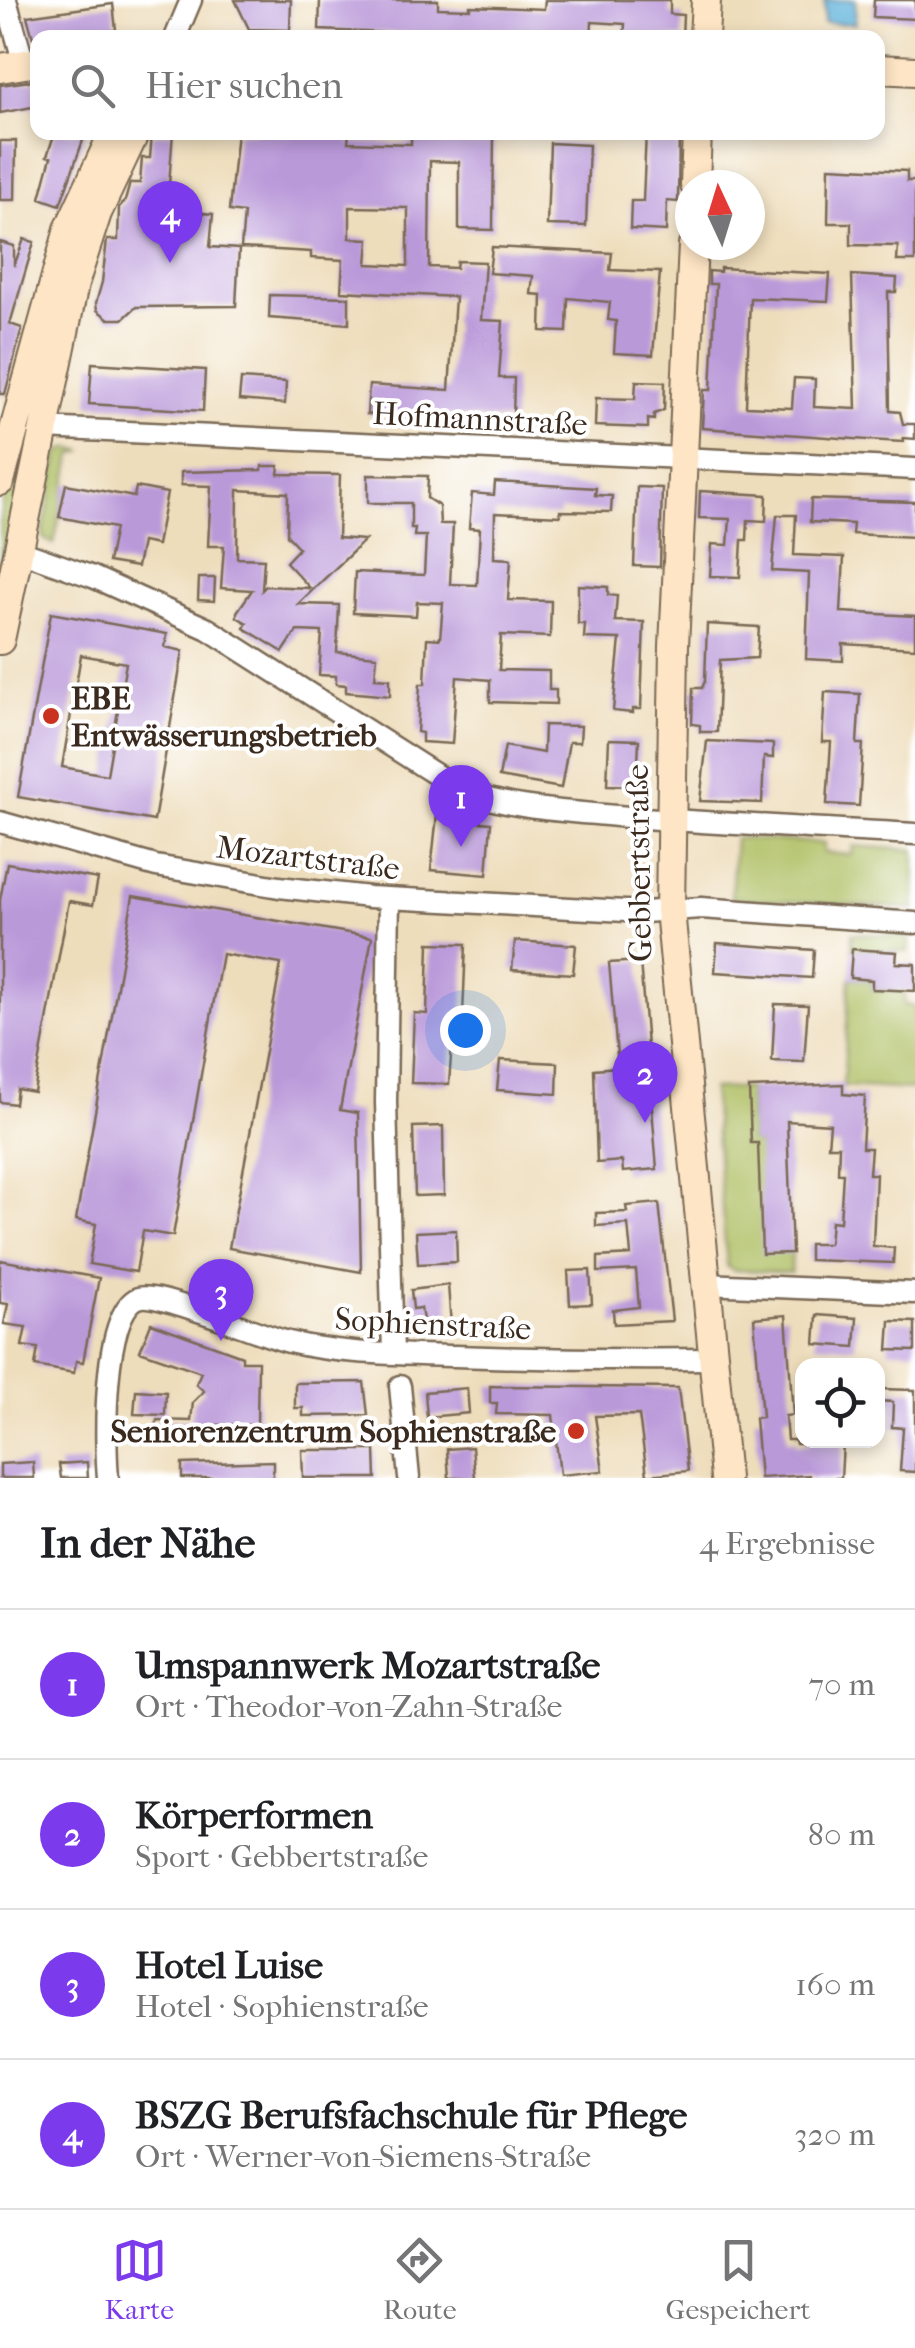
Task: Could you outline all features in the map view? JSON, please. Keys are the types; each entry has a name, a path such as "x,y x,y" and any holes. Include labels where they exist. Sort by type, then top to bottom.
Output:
{"street":[{"path":"6,0 21,65"},
{"path":"178,30 191,0"},
{"path":"704,30 706,0"},
{"path":"885,69 915,70"},
{"path":"0,481 7,433 69,229 110,140"},
{"path":"0,640 29,488 85,248 131,140"},
{"path":"696,170 697,140"},
{"name":"Gebbertstraße","path":"693,260 670,820 670,910 725,1478"},
{"name":"Hofmannstraße","path":"43,428 915,469"},
{"path":"0,481 17,473 29,488"},
{"path":"17,550 93,576 208,629 460,790 497,803 670,820 915,834"},
{"name":"Mozartstraße","path":"0,822 156,866 389,899 644,912 700,908 915,923"},
{"path":"389,899 386,1102 394,1354"},
{"path":"705,1284 915,1293"},
{"name":"Sophienstraße","path":"108,1478 105,1415 120,1318 140,1296 160,1297 252,1332 324,1350 546,1359 712,1359"},
{"path":"400,1386 409,1478"}],"green space":[{"path":"69,448 84,451 72,457 54,544 44,539 43,532 58,457"},
{"path":"8,479 22,483 0,591 0,514"},
{"path":"735,838 824,843 824,853 852,855 853,846 915,850 915,909 731,898"},
{"path":"852,933 909,937 908,952 852,949"},
{"path":"850,978 872,980 872,989 894,990 895,982 905,982 904,1005 915,1006 915,1090 843,1086"},
{"path":"749,1088 751,1142 758,1143 792,1253 791,1273 732,1270 727,1266 712,1089"}],"water":[{"path":"825,0 856,0 855,24 824,23"}],"building":[{"path":"235,0 291,0 290,30 249,29"},
{"path":"320,0 438,0 438,8 544,9 545,0 670,0 670,14 683,15 682,30 625,30 625,24 592,22 592,30 319,30"},
{"path":"874,0 915,0 915,19 873,17"},
{"path":"113,4 116,30 31,30 27,16"},
{"path":"30,81 30,107 0,113 0,85"},
{"path":"52,140 83,140 60,205 40,198 51,157 47,156"},
{"path":"152,140 172,140 167,210 213,214 210,247 239,249 236,306 136,307 123,319 109,319 97,310 107,240 118,240 119,207 130,183 140,183 142,158 150,158"},
{"path":"236,140 411,144 411,140 494,140 493,230 459,229 459,162 430,161 429,267 456,268 457,261 485,262 481,320 503,321 499,378 514,378 513,421 431,414 431,418 367,414 369,385 449,390 455,297 341,291 343,260 311,258 311,252 241,248 244,213 229,211","holes":["350,207 408,208 408,266 367,264 369,239 350,238"]},
{"path":"646,140 679,140 675,202 667,201 666,231 630,229 631,201 643,201"},
{"path":"0,141 16,141 15,200 0,200"},
{"path":"550,143 589,145 586,226 547,225"},
{"path":"829,167 907,171 907,181 915,181 915,261 897,261 898,246 851,245 851,223 828,223"},
{"path":"24,239 34,242 10,324 22,328 5,394 0,394 0,242 14,246 14,266"},
{"path":"492,247 612,253 610,270 660,272 653,355 614,353 616,321 608,320 610,302 568,298 567,332 541,331 542,295 531,294 533,276 489,273"},
{"path":"720,268 830,274 828,301 750,298 746,406 792,408 794,378 815,379 814,407 856,409 852,275 897,278 896,292 888,292 890,411 900,412 903,424 915,424 915,439 903,438 903,442 702,428 704,390 711,390 716,284 709,284 709,271 720,272"},
{"path":"270,295 349,297 349,324 269,318"},
{"path":"92,363 205,370 203,411 89,404"},
{"path":"241,379 286,382 285,404 239,400"},
{"path":"636,381 665,382 664,410 654,414 654,420 648,419 648,428 595,426 596,398 635,399"},
{"path":"262,466 279,466 278,474 340,475 338,538 365,540 298,604 339,605 337,652 377,656 375,678 390,679 390,696 346,692 346,685 336,684 336,676 319,675 322,632 297,631 283,652 244,628 247,623 237,617 252,590 221,588 224,546 208,546 211,486 181,485 181,472 262,470","holes":["238,490 288,493 287,535 299,548 286,562 310,588 266,586 262,590 264,559 237,558"]},
{"path":"368,475 428,476 427,498 439,506 440,524 453,524 450,584 477,585 480,529 469,528 472,493 494,495 495,482 596,488 595,495 612,496 611,512 560,511 560,516 495,513 494,558 511,559 508,600 551,601 550,637 501,635 499,670 549,671 549,690 556,690 556,704 490,702 490,680 457,677 452,744 422,742 422,733 417,732 420,684 425,684 427,638 440,639 443,603 417,602 416,616 353,613 355,572 424,575 426,536 414,536 411,503 368,503"},
{"path":"66,484 134,497 136,487 167,493 157,545 142,542 137,567 108,562 115,528 59,517"},
{"path":"637,487 662,488 660,567 634,566"},
{"path":"700,491 767,495 766,521 748,520 747,540 742,540 740,577 710,576 712,544 728,545 730,519 699,518"},
{"path":"811,499 915,502 915,537 852,534 853,524 810,522"},
{"path":"777,515 796,515 794,555 844,557 841,612 915,616 915,648 843,644 843,661 806,659 809,573 772,571"},
{"path":"199,578 215,578 214,601 198,600"},
{"path":"578,585 608,587 608,595 617,596 615,621 644,622 641,709 633,709 633,713 613,711 620,639 584,638 585,624 578,624"},
{"path":"51,613 167,634 165,647 183,651 154,821 18,797","holes":["81,655 126,663 107,775 62,767"]},
{"path":"707,624 759,627 757,658 720,660 717,732 700,732 700,725 692,724 693,688 702,688 705,681"},
{"path":"825,692 860,694 857,744 863,744 859,806 827,804 831,742 822,742"},
{"path":"544,725 581,726 580,742 569,742 561,788 499,777 505,746 543,753"},
{"path":"609,739 639,740 637,786 607,785"},
{"path":"707,741 773,744 773,758 764,757 762,803 700,801"},
{"path":"438,805 455,806 454,820 491,823 487,875 431,870"},
{"path":"7,863 98,879 93,905 69,901 34,1092 17,1089 15,1104 0,1102 0,900"},
{"path":"133,896 372,937 340,1110 358,1113 361,1272 229,1248 281,964 222,954 173,1236 143,1231 136,1272 89,1264 96,1224 76,1220"},
{"path":"515,941 576,945 573,974 512,970"},
{"path":"429,943 466,944 463,1015 454,1015 449,1084 411,1083 414,1013 427,1014"},
{"path":"717,943 814,950 812,978 715,972"},
{"path":"852,949 897,952 896,963 915,964 915,991 872,989 872,980 850,978"},
{"path":"640,961 657,1169 623,1172 622,1161 597,1163 594,1069 618,1067 609,963"},
{"path":"775,1004 808,1005 804,1062 772,1061"},
{"path":"500,1060 558,1063 557,1094 497,1090"},
{"path":"843,1084 843,1094 865,1096 862,1148 871,1148 869,1174 876,1174 873,1246 894,1248 893,1263 809,1260 809,1244 829,1244 831,1221 840,1222 843,1173 838,1173 839,1146 828,1146 830,1124 787,1121 792,1253 762,1254 758,1143 751,1143 749,1088"},
{"path":"443,1126 444,1195 415,1196 413,1127"},
{"path":"659,1203 672,1321 614,1324 613,1310 639,1307 636,1270 598,1272 598,1257 631,1255 628,1224 596,1226 596,1213 627,1212 626,1206"},
{"path":"456,1230 457,1262 418,1264 416,1232"},
{"path":"0,1260 99,1278 83,1362 76,1361 74,1373 35,1366 38,1348 22,1346 26,1327 4,1324 8,1304 0,1303"},
{"path":"590,1270 592,1304 570,1305 568,1271"},
{"path":"448,1285 451,1325 424,1327 421,1308 413,1309 411,1290"},
{"path":"786,1315 793,1415 785,1416 787,1440 795,1440 795,1448 843,1448 841,1478 760,1478 755,1418 762,1417 754,1318"},
{"path":"817,1315 857,1318 855,1347 815,1344"},
{"path":"890,1321 915,1322 915,1351 888,1350"},
{"path":"151,1323 242,1356 242,1361 258,1361 257,1425 212,1425 212,1438 156,1436 157,1420 191,1421 193,1402 204,1391 196,1384 201,1372 140,1351"},
{"path":"364,1382 368,1415 303,1416 303,1408 295,1408 295,1383"},
{"name":"Seniorenzentrum Sophienstraße","path":"490,1386 678,1388 688,1471 647,1475 639,1415 595,1416 603,1471 560,1475 553,1415 496,1414 497,1403 490,1403"},
{"path":"467,1388 469,1413 427,1417 425,1392"},
{"path":"885,1389 915,1390 915,1472 900,1471 903,1428 892,1427 893,1402 885,1401"},
{"path":"136,1390 166,1392 165,1415 134,1414"},
{"path":"472,1447 475,1478 449,1478 447,1449"},
{"path":"302,1450 375,1450 376,1478 303,1478"},
{"path":"273,1461 273,1478 182,1478 182,1464"},
{"path":"33,1462 34,1478 0,1478 0,1464"},
{"path":"87,1462 88,1478 61,1478 59,1464"}],"place":[{"name":"BSZG Berufsfachschule für Pflege","path":"170,263"},
{"name":"EBE Entwässerungsbetrieb","path":"51,716"},
{"name":"Umspannwerk Mozartstraße","path":"461,847"},
{"name":"Körperformen","path":"645,1123"},
{"name":"Hotel Luise","path":"221,1341"},
{"name":"Seniorenzentrum Sophienstraße","path":"576,1431"}]}
